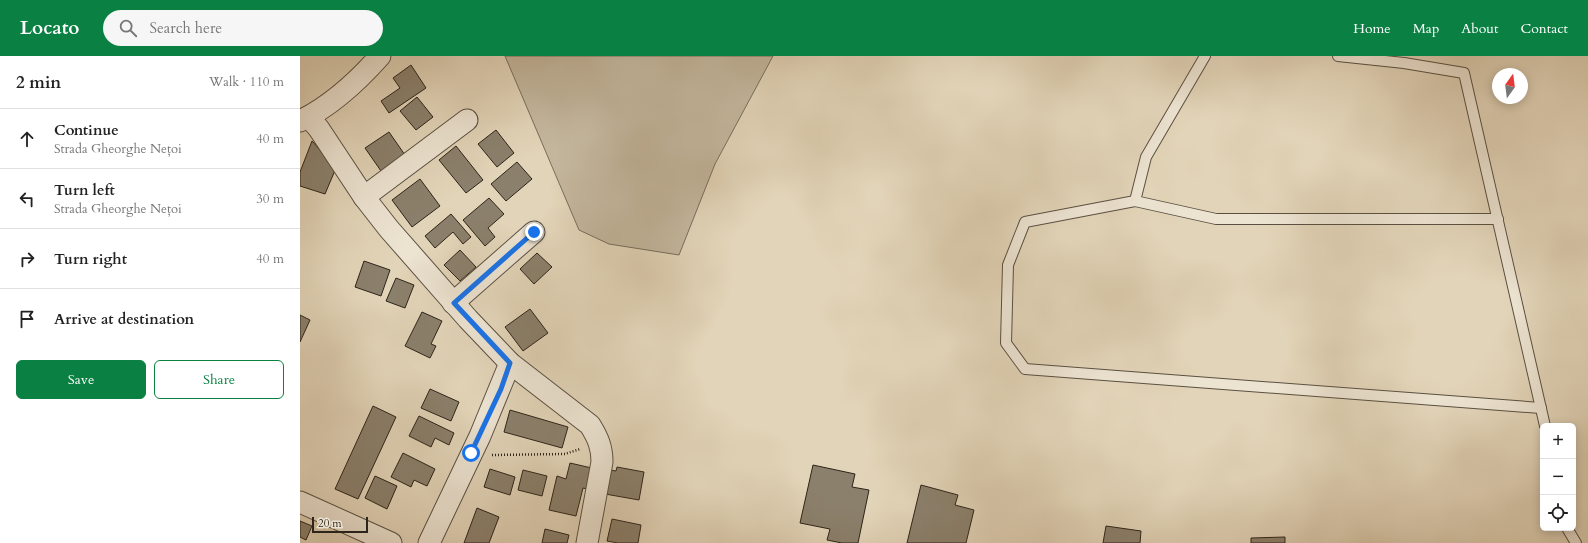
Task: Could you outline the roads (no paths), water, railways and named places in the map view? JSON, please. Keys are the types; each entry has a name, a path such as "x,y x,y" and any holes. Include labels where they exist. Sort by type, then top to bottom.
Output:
{"street":[{"path":"380,56 359,79 324,108 304,119 319,129 364,198 389,229 454,303 510,363 590,425 600,442 602,462 587,543"},
{"path":"364,198 467,120"},
{"path":"454,303 534,232"},
{"path":"429,543 501,389 510,363"},
{"path":"300,502 391,543"}],"lane":[{"path":"1135,201 1146,157 1205,56"},
{"path":"1338,56 1404,63 1464,74 1544,423"},
{"path":"1498,219 1216,219 1135,201 1025,222 1008,265 1006,343 1025,369 1541,408"},
{"path":"1569,531 1576,543"}]}
